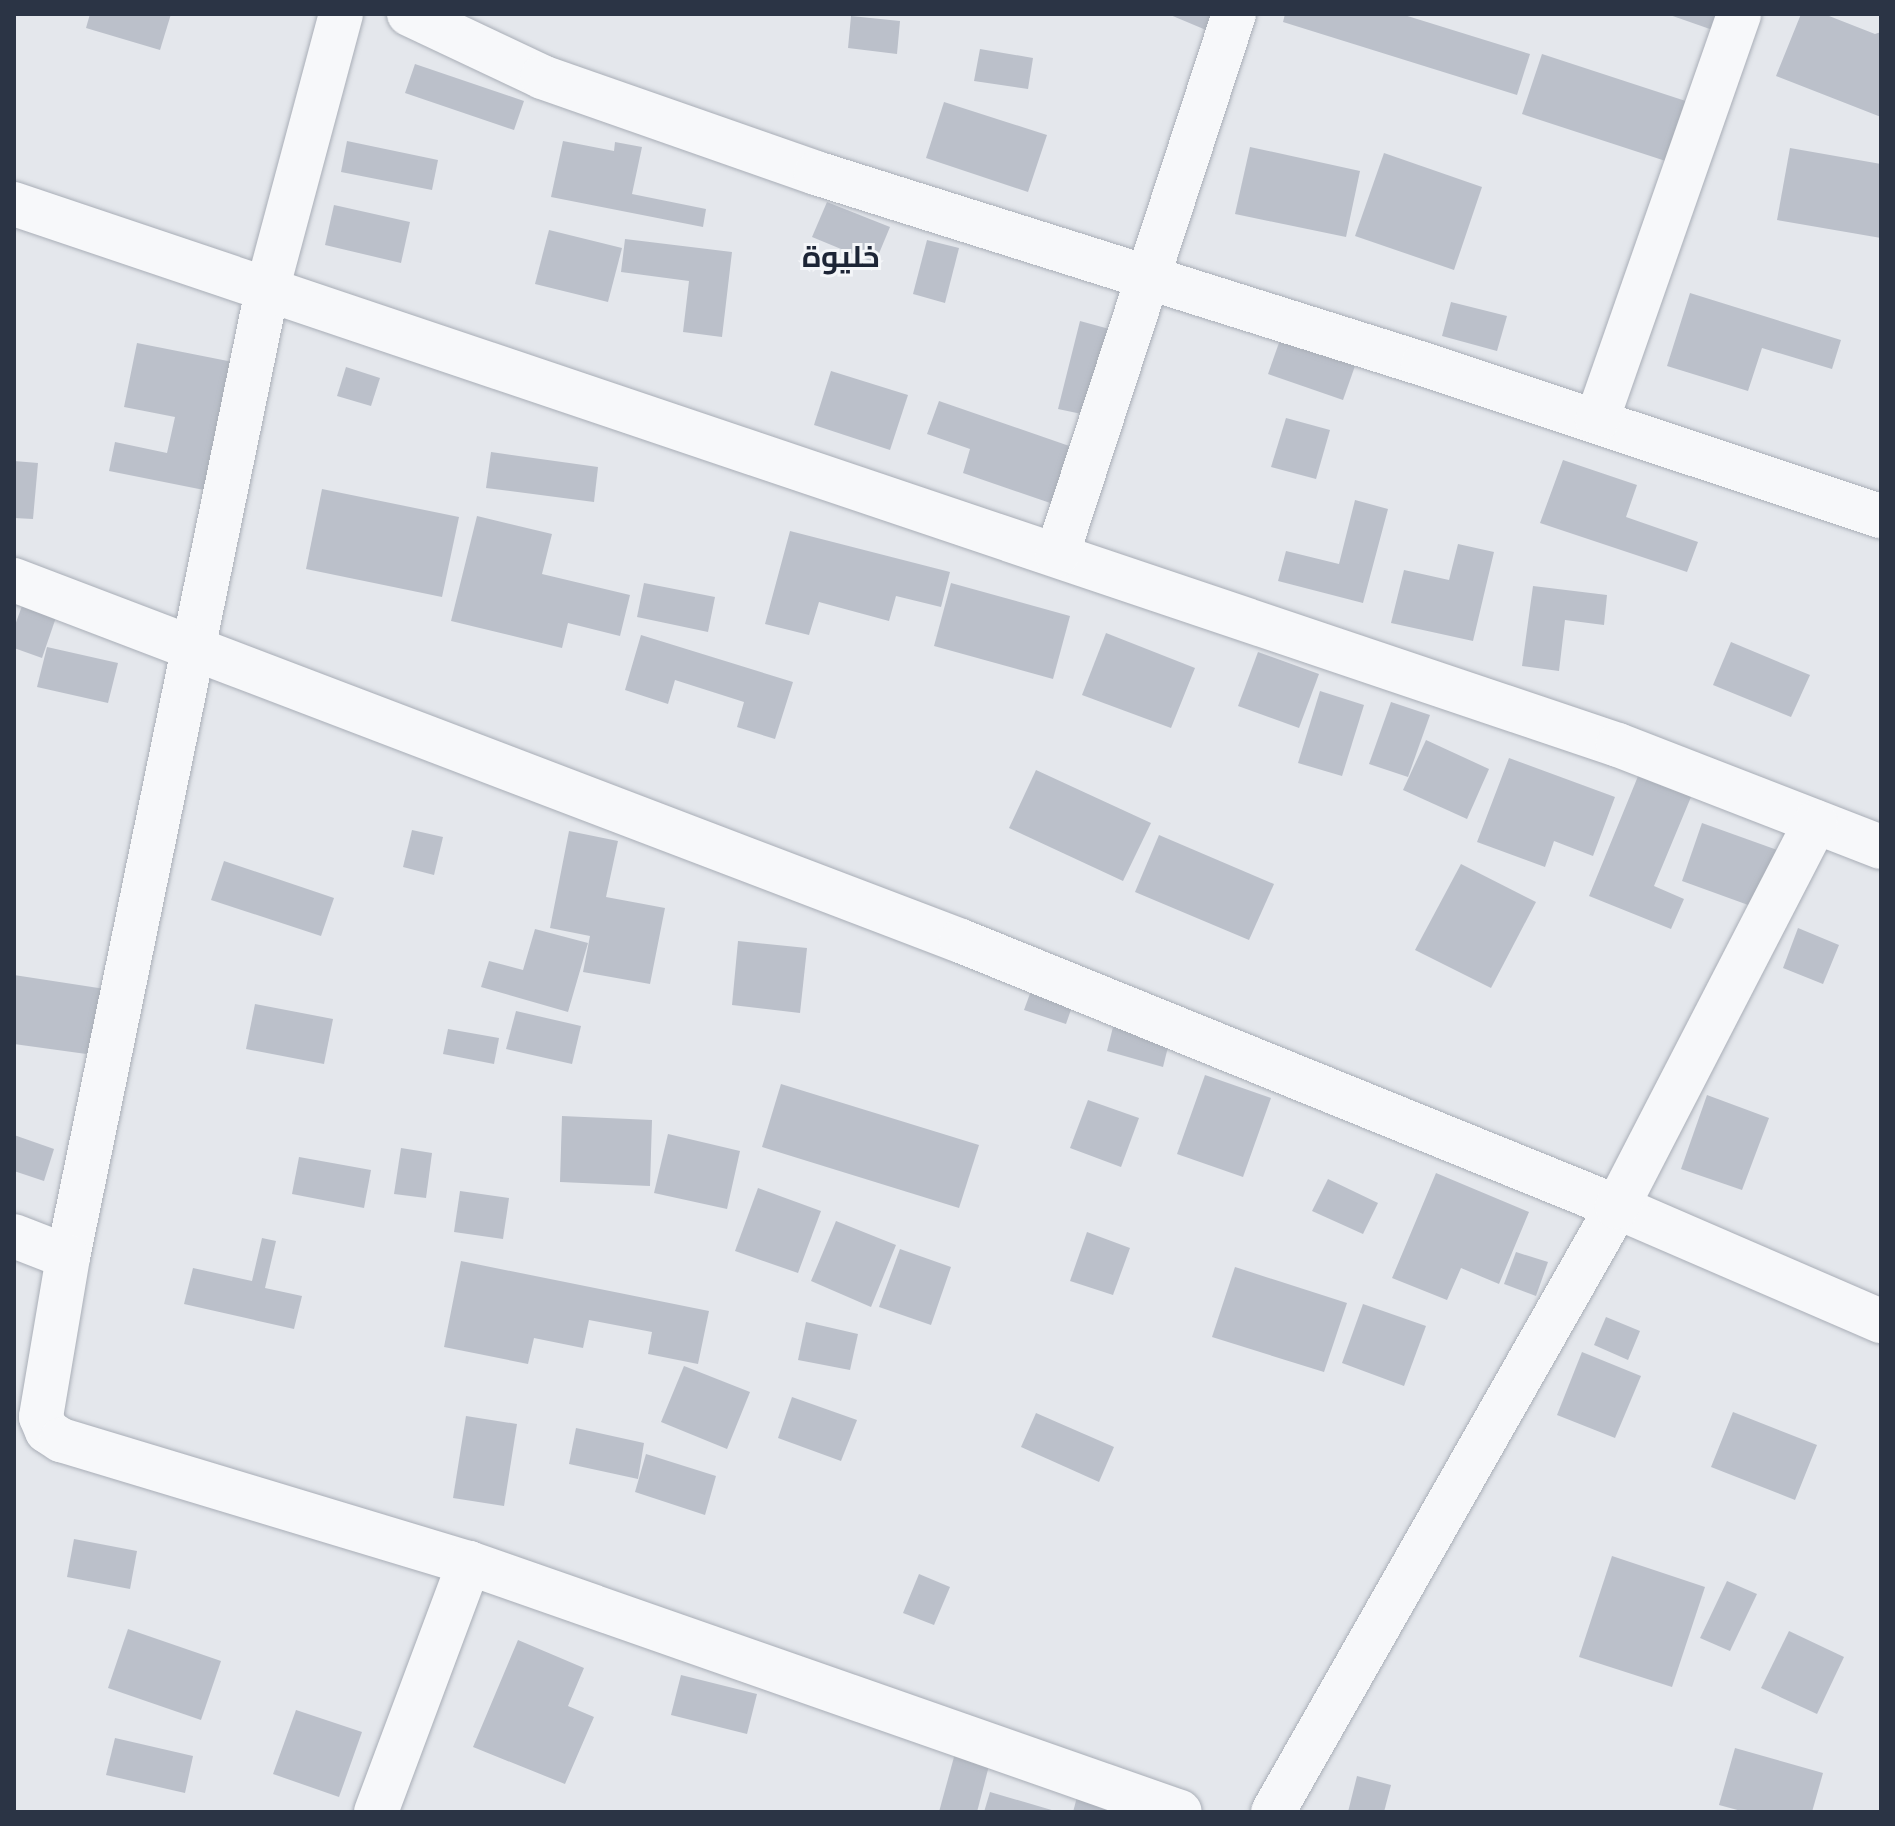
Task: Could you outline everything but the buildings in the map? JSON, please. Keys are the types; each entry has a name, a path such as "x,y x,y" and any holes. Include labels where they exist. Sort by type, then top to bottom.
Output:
{"street":[{"path":"341,14 267,290 68,1257 41,1417 47,1431 61,1440 469,1563 1180,1812"},
{"path":"409,14 542,77 1144,279 1597,420 1881,516"},
{"path":"1057,555 1144,279 1234,14"},
{"path":"1597,420 1739,14"},
{"path":"14,204 1618,745 1881,847"},
{"path":"14,580 194,645 947,935 1617,1207 1881,1321"},
{"path":"1273,1812 1617,1207 1816,822"},
{"path":"14,1236 68,1257"},
{"path":"376,1812 469,1563"}],"district":[{"name":"خليوة","path":"841,257"}]}
